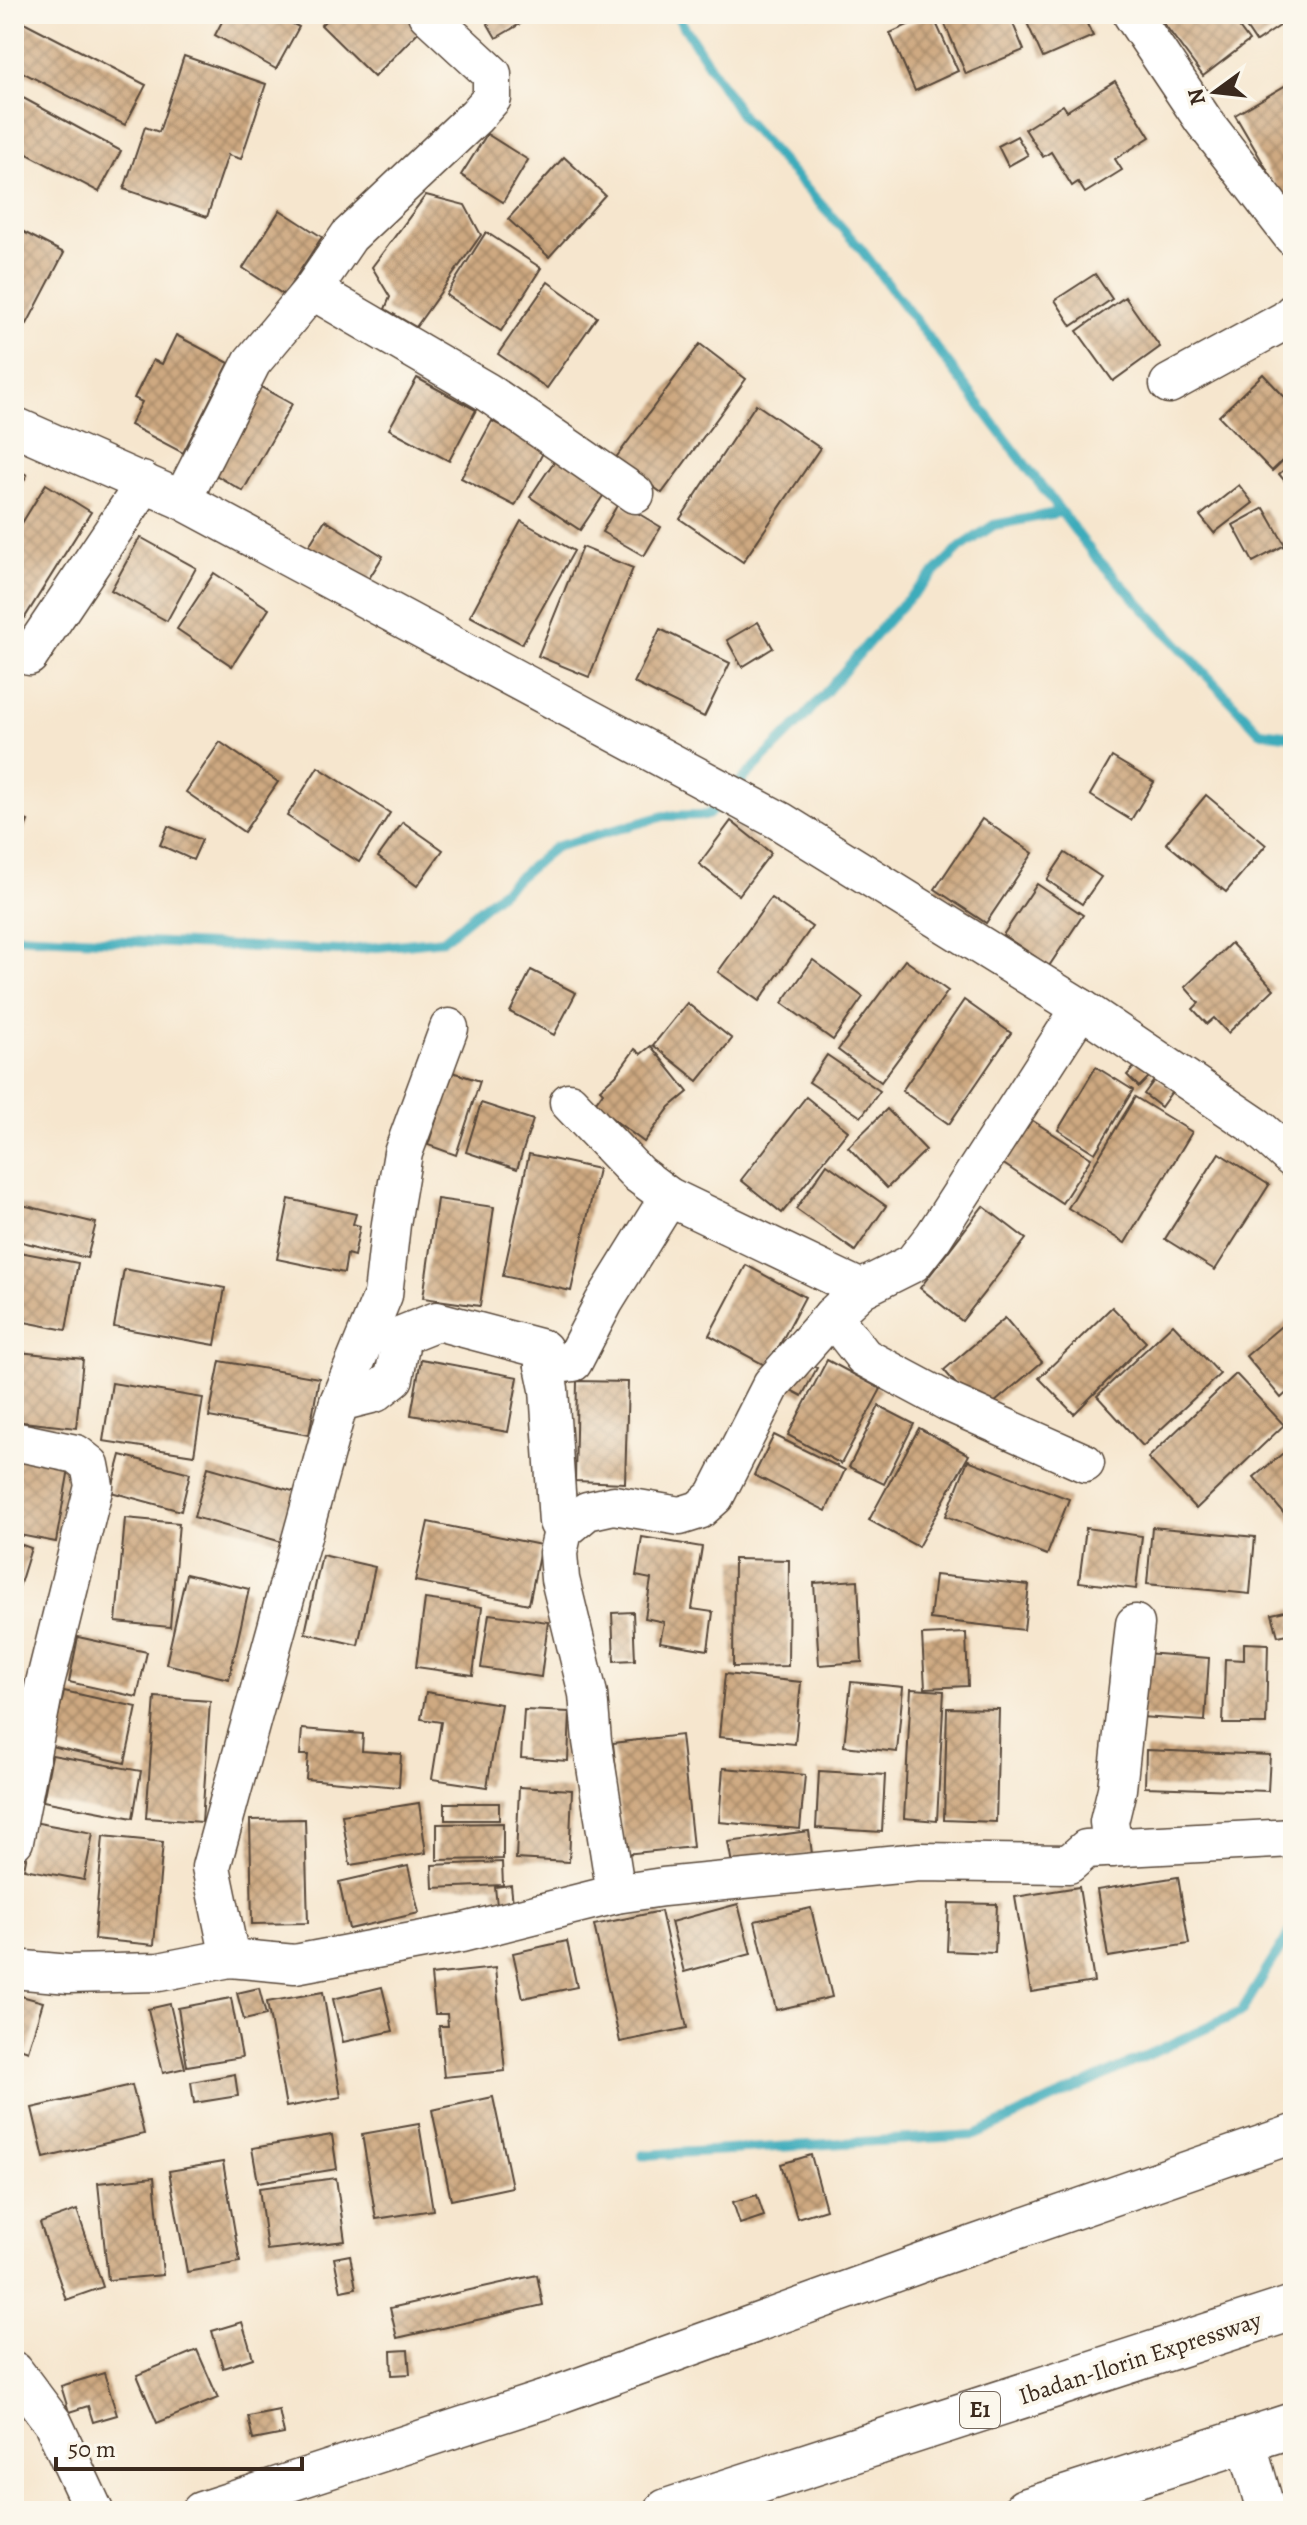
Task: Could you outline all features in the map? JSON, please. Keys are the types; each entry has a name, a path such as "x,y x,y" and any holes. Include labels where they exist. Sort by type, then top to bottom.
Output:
{"highway":[{"name":"Ibadan-Ilorin Expressway","path":"667,2511 1293,2308"},
{"path":"1025,2511 1293,2425"}],"street":[{"path":"182,500 252,362 312,290 349,236 492,98 492,74 427,14"},
{"path":"1132,14 1203,120 1293,237"},
{"path":"312,290 487,392 635,494"},
{"path":"1169,384 1286,320 1293,313"},
{"path":"14,426 182,500 780,821 1081,1008 1257,1127 1293,1159"},
{"path":"14,648 29,656 137,495 142,481"},
{"path":"616,1894 592,1741 588,1694 560,1579 558,1553 563,1531 587,1511 614,1505 680,1516 699,1510 715,1496 772,1384 832,1316 861,1289 913,1263 934,1236 1081,1008"},
{"path":"230,1958 211,1867 339,1402 383,1295 403,1153 449,1028"},
{"path":"569,1102 638,1174 669,1197 861,1289"},
{"path":"544,1365 573,1362 604,1302 669,1197"},
{"path":"832,1316 864,1357 950,1403 1085,1463"},
{"path":"339,1402 375,1393 394,1378 402,1335 437,1321 543,1349 549,1389 558,1522 563,1531"},
{"path":"14,1441 76,1454 90,1465 94,1486 45,1683 14,1841"},
{"path":"1113,1848 1109,1822 1117,1789 1135,1624"},
{"path":"14,1969 69,1974 159,1972 230,1958 295,1964 461,1933 616,1894 663,1887 919,1862 1069,1864 1086,1849 1293,1838"},
{"path":"201,2511 543,2400 929,2260 1293,2134"},
{"path":"14,2371 53,2423 94,2511"},
{"path":"1246,2440 1266,2511"}],"building":[{"path":"226,14 274,14 299,27 276,69 215,35"},
{"path":"332,14 414,14 425,25 374,77 321,25"},
{"path":"482,14 537,14 496,38"},
{"path":"932,14 958,71 915,91 890,33"},
{"path":"962,14 1009,14 1024,50 966,74 944,22"},
{"path":"1023,14 1082,14 1093,36 1043,58"},
{"path":"1157,14 1229,14 1249,41 1203,76"},
{"path":"1237,14 1293,14 1293,17 1256,42"},
{"path":"14,17 146,85 125,125 14,68"},
{"path":"184,56 266,84 241,159 228,155 207,217 124,189 145,127 159,132"},
{"path":"1115,81 1150,137 1115,159 1122,170 1085,193 1078,182 1072,186 1051,152 1043,157 1025,129 1063,105 1067,111"},
{"path":"1293,81 1293,214 1235,115"},
{"path":"14,93 121,151 99,192 14,147"},
{"path":"487,134 528,160 503,202 461,175"},
{"path":"1017,136 1028,155 1008,166 998,146"},
{"path":"564,157 605,195 549,257 508,219"},
{"path":"426,195 465,205 481,235 416,327 385,309 390,297 372,267"},
{"path":"280,210 322,237 284,295 243,268"},
{"path":"14,227 64,253 27,324 14,317"},
{"path":"486,232 541,268 501,331 446,295"},
{"path":"1095,274 1112,299 1072,326 1055,300"},
{"path":"548,282 597,317 547,388 498,354"},
{"path":"1125,297 1160,347 1113,381 1077,331"},
{"path":"176,335 229,363 183,453 130,425 142,402 134,398 153,360 162,364"},
{"path":"700,344 746,379 662,493 615,459"},
{"path":"1263,374 1293,406 1293,451 1272,471 1219,416"},
{"path":"417,378 476,410 449,461 389,429"},
{"path":"250,381 292,404 243,491 202,467"},
{"path":"756,404 820,448 743,562 680,519"},
{"path":"492,421 545,449 515,506 461,478"},
{"path":"560,453 609,487 580,530 530,497"},
{"path":"1293,462 1293,491 1279,474"},
{"path":"14,467 27,475 14,497"},
{"path":"46,484 91,512 22,622 14,617 14,536"},
{"path":"1239,485 1253,503 1214,533 1200,516"},
{"path":"619,502 661,527 644,556 602,532"},
{"path":"1264,508 1285,545 1253,562 1233,525"},
{"path":"325,520 383,556 363,588 305,552"},
{"path":"521,521 574,551 522,644 470,616"},
{"path":"140,537 196,568 167,621 111,590"},
{"path":"582,547 633,568 589,677 538,656"},
{"path":"214,573 269,609 232,666 177,629"},
{"path":"758,622 773,648 742,667 727,640"},
{"path":"660,629 730,663 704,717 634,683"},
{"path":"220,742 278,782 244,832 186,792"},
{"path":"1112,757 1154,782 1131,820 1090,795"},
{"path":"318,767 390,813 359,862 287,816"},
{"path":"1206,795 1266,845 1226,892 1166,843"},
{"path":"14,815 28,821 14,852"},
{"path":"982,819 1033,853 986,923 935,889"},
{"path":"731,821 771,853 739,895 699,864"},
{"path":"403,822 443,850 417,886 378,857"},
{"path":"168,826 202,840 193,860 160,845"},
{"path":"1065,853 1101,877 1082,904 1047,880"},
{"path":"1037,884 1083,915 1049,966 1003,935"},
{"path":"771,898 812,927 759,1001 718,972"},
{"path":"1231,943 1274,989 1228,1033 1214,1018 1207,1024 1193,1009 1199,1003 1185,987"},
{"path":"813,960 863,997 833,1040 782,1003"},
{"path":"905,960 948,991 881,1082 838,1050"},
{"path":"531,970 576,993 554,1035 510,1012"},
{"path":"964,1000 1011,1033 949,1124 902,1091"},
{"path":"687,1003 732,1039 698,1081 653,1045"},
{"path":"651,1046 688,1092 670,1107 644,1142 594,1105 603,1092 600,1089 616,1075 635,1049 641,1054"},
{"path":"827,1055 880,1091 861,1117 809,1082"},
{"path":"1139,1062 1152,1074 1139,1087 1127,1075"},
{"path":"1096,1067 1133,1090 1095,1153 1058,1130"},
{"path":"452,1072 480,1081 456,1155 428,1145"},
{"path":"1156,1078 1173,1090 1161,1107 1144,1094"},
{"path":"806,1097 848,1131 782,1213 741,1180"},
{"path":"1135,1097 1192,1132 1125,1243 1068,1208"},
{"path":"481,1103 533,1120 517,1169 466,1152"},
{"path":"887,1109 926,1150 887,1188 848,1147"},
{"path":"1030,1119 1091,1158 1062,1203 1002,1163"},
{"path":"1219,1153 1269,1185 1215,1270 1165,1239"},
{"path":"529,1154 598,1169 571,1291 503,1276"},
{"path":"827,1164 886,1206 855,1251 796,1209"},
{"path":"289,1199 356,1214 353,1224 360,1226 354,1256 347,1254 344,1273 277,1259"},
{"path":"437,1199 494,1207 480,1306 423,1298"},
{"path":"14,1203 96,1223 87,1258 14,1240"},
{"path":"983,1206 1026,1239 962,1321 920,1288"},
{"path":"14,1251 78,1263 66,1330 14,1320"},
{"path":"746,1265 805,1297 768,1367 709,1335"},
{"path":"124,1269 225,1288 215,1345 114,1327"},
{"path":"1112,1307 1146,1342 1074,1414 1039,1378"},
{"path":"1293,1316 1293,1387 1281,1398 1246,1356"},
{"path":"1005,1318 1042,1362 981,1414 944,1370"},
{"path":"1173,1324 1220,1374 1143,1446 1097,1396"},
{"path":"19,1352 83,1359 76,1428 14,1421"},
{"path":"421,1359 518,1377 508,1432 411,1415"},
{"path":"800,1359 817,1368 802,1396 785,1387"},
{"path":"827,1360 881,1389 841,1464 788,1435"},
{"path":"220,1361 319,1378 309,1435 209,1417"},
{"path":"1236,1374 1284,1425 1196,1509 1148,1458"},
{"path":"577,1381 628,1382 625,1483 575,1481"},
{"path":"112,1383 203,1398 194,1455 103,1441"},
{"path":"879,1406 914,1424 884,1484 849,1467"},
{"path":"919,1428 969,1455 918,1547 869,1520"},
{"path":"774,1435 845,1470 826,1511 754,1475"},
{"path":"1293,1445 1293,1525 1254,1477"},
{"path":"14,1453 70,1463 56,1542 14,1534"},
{"path":"121,1455 190,1473 181,1511 111,1492"},
{"path":"968,1460 1069,1499 1047,1555 946,1516"},
{"path":"208,1467 303,1494 289,1544 194,1517"},
{"path":"125,1518 179,1523 170,1627 116,1622"},
{"path":"428,1522 541,1545 529,1604 415,1581"},
{"path":"1152,1527 1255,1537 1250,1594 1147,1584"},
{"path":"1086,1528 1142,1536 1136,1589 1079,1582"},
{"path":"642,1537 702,1547 692,1609 713,1612 708,1650 660,1642 664,1622 645,1618 651,1579 636,1576"},
{"path":"14,1542 31,1548 15,1600 14,1599"},
{"path":"322,1555 375,1567 358,1645 305,1633"},
{"path":"734,1559 789,1560 788,1666 733,1667"},
{"path":"186,1574 249,1589 229,1679 166,1664"},
{"path":"935,1575 1029,1585 1024,1630 930,1619"},
{"path":"858,1580 862,1662 819,1665 814,1583"},
{"path":"425,1599 482,1607 473,1675 416,1667"},
{"path":"1293,1609 1293,1633 1278,1636 1272,1614"},
{"path":"633,1612 635,1660 614,1661 612,1613"},
{"path":"489,1614 548,1622 541,1677 481,1668"},
{"path":"966,1633 968,1686 925,1688 922,1635"},
{"path":"78,1637 147,1652 137,1697 69,1682"},
{"path":"1244,1643 1268,1644 1266,1724 1223,1724 1225,1659 1244,1660"},
{"path":"1144,1653 1209,1658 1205,1721 1140,1717"},
{"path":"725,1674 801,1682 795,1744 719,1737"},
{"path":"851,1682 903,1687 897,1752 844,1746"},
{"path":"911,1689 944,1691 937,1821 904,1818"},
{"path":"64,1691 137,1707 125,1763 51,1746"},
{"path":"426,1692 501,1704 487,1787 432,1779 441,1722 421,1719"},
{"path":"155,1697 210,1701 202,1822 146,1818"},
{"path":"947,1708 999,1709 996,1822 944,1820"},
{"path":"524,1710 570,1712 568,1761 521,1758"},
{"path":"302,1729 363,1734 362,1751 401,1754 399,1787 306,1779 308,1755 300,1755"},
{"path":"681,1735 693,1847 625,1854 613,1743"},
{"path":"1146,1750 1270,1755 1268,1791 1145,1787"},
{"path":"52,1755 141,1771 133,1818 43,1801"},
{"path":"723,1768 805,1775 800,1829 719,1822"},
{"path":"819,1771 885,1775 882,1832 816,1828"},
{"path":"519,1787 572,1790 569,1862 516,1859"},
{"path":"419,1803 426,1853 350,1865 342,1815"},
{"path":"445,1803 499,1803 499,1820 445,1820"},
{"path":"305,1819 308,1923 252,1924 250,1820"},
{"path":"33,1822 93,1833 84,1880 24,1869"},
{"path":"503,1823 503,1859 437,1860 437,1824"},
{"path":"809,1831 812,1854 732,1864 728,1842"},
{"path":"103,1836 163,1842 154,1945 94,1939"},
{"path":"502,1862 503,1885 433,1888 432,1865"},
{"path":"408,1866 419,1913 349,1929 339,1882"},
{"path":"1178,1877 1189,1944 1108,1957 1097,1890"},
{"path":"511,1885 513,1904 497,1906 495,1887"},
{"path":"1079,1887 1094,1982 1031,1992 1015,1897"},
{"path":"949,1903 997,1904 995,1953 947,1951"},
{"path":"738,1904 751,1954 684,1972 671,1922"},
{"path":"811,1908 832,1997 776,2010 755,1921"},
{"path":"661,1911 687,2028 620,2042 594,1925"},
{"path":"567,1941 577,1987 523,1998 513,1953"},
{"path":"495,1968 505,2071 444,2077 439,2026 448,2026 447,2014 435,2014 431,1975"},
{"path":"382,1987 393,2031 343,2042 333,1999"},
{"path":"259,1988 266,2015 244,2020 237,1993"},
{"path":"323,1992 341,2097 286,2107 267,2002"},
{"path":"14,1994 43,2002 28,2051 14,2046"},
{"path":"231,1998 242,2057 187,2066 178,2008"},
{"path":"170,2004 185,2068 163,2073 148,2009"},
{"path":"235,2074 238,2096 194,2103 191,2082"},
{"path":"132,2085 144,2134 44,2158 32,2108"},
{"path":"493,2097 512,2187 451,2200 432,2110"},
{"path":"419,2124 433,2210 376,2219 362,2134"},
{"path":"332,2135 337,2169 258,2182 252,2148"},
{"path":"811,2155 826,2209 797,2218 781,2164"},
{"path":"223,2162 240,2262 187,2272 169,2171"},
{"path":"154,2177 163,2275 108,2280 98,2183"},
{"path":"336,2178 345,2241 267,2250 259,2188"},
{"path":"757,2195 764,2216 740,2224 733,2202"},
{"path":"77,2210 103,2287 66,2300 40,2223"},
{"path":"350,2255 356,2288 341,2291 334,2258"},
{"path":"537,2275 543,2305 397,2338 390,2308"},
{"path":"242,2322 253,2358 223,2368 212,2331"},
{"path":"197,2350 218,2398 157,2423 137,2375"},
{"path":"408,2350 410,2374 392,2375 391,2351"},
{"path":"104,2373 117,2415 93,2422 88,2406 69,2412 61,2386"},
{"path":"279,2410 284,2434 253,2440 248,2416"}],"waterway":[{"path":"676,14 743,118 861,249 1093,554 1260,732 1293,736"},
{"path":"734,788 801,721 896,611 961,547 994,525 1061,512"},
{"path":"14,936 341,951 443,940 555,847 664,816 708,815 723,800"},
{"path":"643,2155 975,2135 1241,2012 1293,1928"}]}
